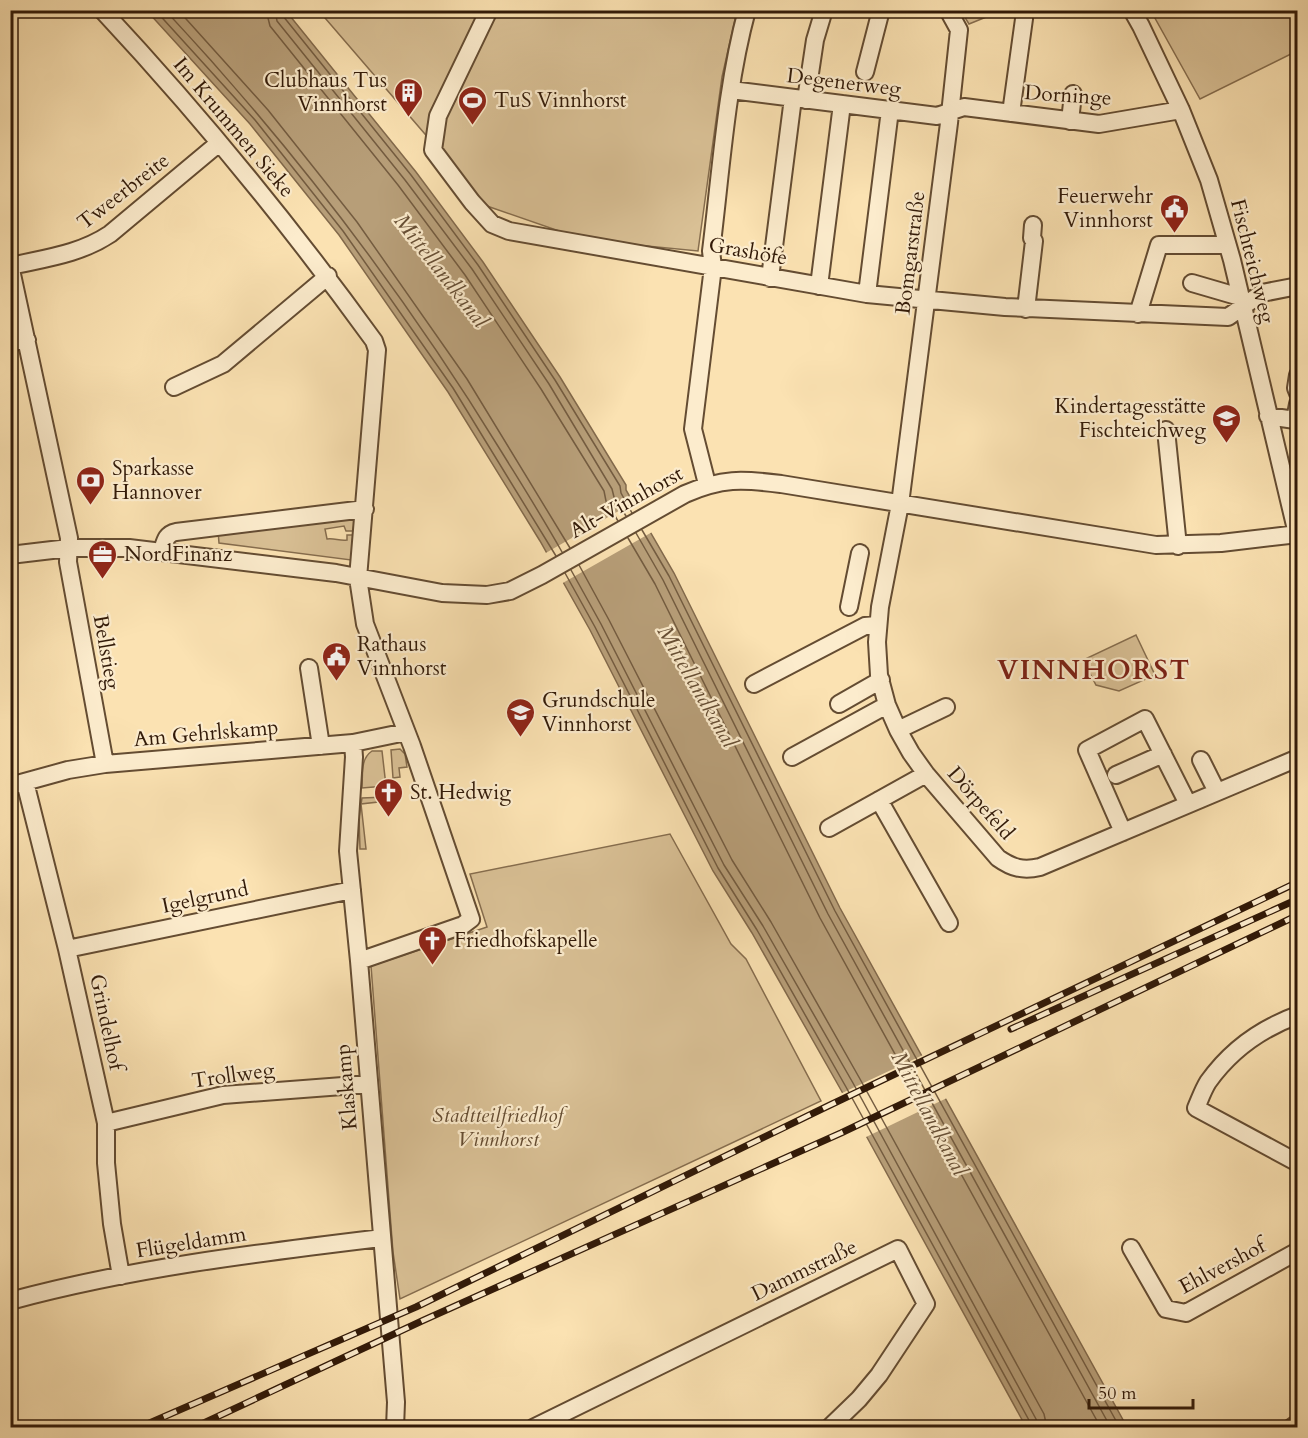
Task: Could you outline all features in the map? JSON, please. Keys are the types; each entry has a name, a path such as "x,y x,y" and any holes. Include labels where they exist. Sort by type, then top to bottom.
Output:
{"street":[{"name":"Im Krummen Sieke","path":"102,10 153,64 327,276 374,340 377,350 358,578 365,624 406,732 471,919 463,925 359,961"},
{"name":"Grashöfe","path":"489,10 438,116 433,150 472,202 492,224 509,231 867,294 1026,309 1228,317 1241,302 1262,293 1298,286"},
{"path":"707,484 693,429 713,267 711,251 731,90 747,10"},
{"path":"770,278 800,99 824,10"},
{"path":"865,72 882,10"},
{"name":"Bomgarstraße","path":"900,504 951,111 959,30 948,10"},
{"name":"Fischteichweg","path":"1132,10 1181,110 1209,180 1227,245 1297,536"},
{"path":"1011,113 1024,19"},
{"name":"Degenerweg","path":"731,90 937,116 951,111"},
{"path":"1070,121 1073,94"},
{"path":"819,286 842,104"},
{"name":"Dorninge","path":"951,111 964,107 1099,124 1181,110"},
{"path":"867,294 890,110"},
{"name":"Tweerbreite","path":"11,265 74,253 94,244 110,234 219,143"},
{"path":"1026,309 1034,233"},
{"path":"1138,314 1159,245 1227,245"},
{"path":"11,265 19,341 69,538 69,548"},
{"path":"174,387 223,364 327,276"},
{"path":"1192,283 1241,302"},
{"path":"1298,375 1296,388 1298,393"},
{"path":"1268,416 1295,420 1298,404"},
{"path":"1166,430 1178,546"},
{"name":"Alt-Vinnhorst","path":"10,555 69,548 129,548 336,573 442,593 487,595 510,591 542,575 685,494 707,484 735,479 1156,546 1297,536"},
{"name":"Dörpefeld","path":"900,504 877,625 881,680 887,705 898,730 926,774 998,858 1009,866 1030,870 1040,867 1298,758"},
{"path":"162,551 165,539 169,534 176,532 364,509"},
{"name":"Bellstieg","path":"69,548 68,562 105,764"},
{"path":"849,607 860,553"},
{"path":"753,684 865,626 877,625"},
{"path":"309,668 321,746"},
{"path":"839,704 881,680"},
{"path":"792,757 887,705"},
{"path":"898,730 946,707"},
{"path":"1123,832 1087,750 1145,719 1188,804"},
{"name":"Am Gehrlskamp","path":"18,784 68,770 105,764 353,743 406,732"},
{"name":"Klaskamp","path":"353,743 348,850 396,1402 395,1428"},
{"path":"1116,775 1162,754"},
{"path":"1201,760 1218,792"},
{"path":"829,828 926,774"},
{"name":"Grindelhof","path":"18,784 67,948 106,1123 106,1163 112,1224 121,1276"},
{"path":"879,800 949,923"},
{"name":"Igelgrund","path":"67,948 352,890"},
{"path":"1298,1015 1265,1030 1227,1059 1207,1084 1196,1108 1298,1163"},
{"name":"Trollweg","path":"106,1123 223,1095 369,1084"},
{"name":"Flügeldamm","path":"10,1300 121,1276 251,1254 381,1238"},
{"name":"Ehlvershof","path":"1131,1248 1166,1309 1186,1313 1298,1251"},
{"name":"Dammstraße","path":"533,1428 898,1249 926,1304 879,1375 859,1399 829,1428"},
{"path":"1291,1428 1298,1424"}],"green space":[{"path":"319,11 737,11 722,77 698,251 585,240 487,206"},
{"path":"961,11 1001,11 969,24"},
{"path":"1151,11 1293,11 1297,14 1297,51 1200,99"},
{"path":"355,518 353,531 346,531 344,526 325,529 327,539 347,540 347,535 353,535 351,560 219,543 218,531"},
{"path":"1136,635 1155,675 1119,691 1096,685 1083,660"},
{"path":"400,749 405,754 407,767 399,768 400,777 393,778 391,750"},
{"path":"372,751 382,751 386,786 362,788 364,763"},
{"path":"386,797 387,801 361,804 362,798"},
{"path":"361,804 366,849 360,849"},
{"name":"Stadtteilfriedhof Vinnhorst","path":"670,834 731,944 746,959 821,1101 400,1299 393,1252 371,966 487,927 470,874"}],"water":[{"name":"Mittellandkanal","path":"147,11 286,11 416,172 483,262 560,377 626,485 626,490 674,573 840,908 1127,1427 1026,1427 841,1090 752,933 713,871 590,630 540,541 448,392 339,235 250,124"}],"pier":[{"path":"636,501 654,531 561,584 544,554"},
{"path":"923,1055 947,1098 864,1138 840,1094"}],"railway":[{"path":"138,1428 416,1307 828,1106 1298,882"},
{"path":"1011,1029 1298,899"},
{"path":"193,1428 424,1320 841,1133 1298,915"}],"place":[{"name":"Clubhaus Tus Vinnhorst","path":"408,118"},
{"name":"TuS Vinnhorst","path":"473,126"},
{"name":"Feuerwehr Vinnhorst","path":"1174,234"},
{"name":"Kindertagesstätte Fischteichweg","path":"1227,444"},
{"name":"Sparkasse Hannover","path":"91,506"},
{"name":"NordFinanz","path":"103,580"},
{"name":"Rathaus Vinnhorst","path":"336,682"},
{"name":"Grundschule Vinnhorst","path":"521,738"},
{"name":"St. Hedwig","path":"389,818"},
{"name":"Friedhofskapelle","path":"433,966"}],"district":[{"name":"VINNHORST","path":"1094,670"}]}
